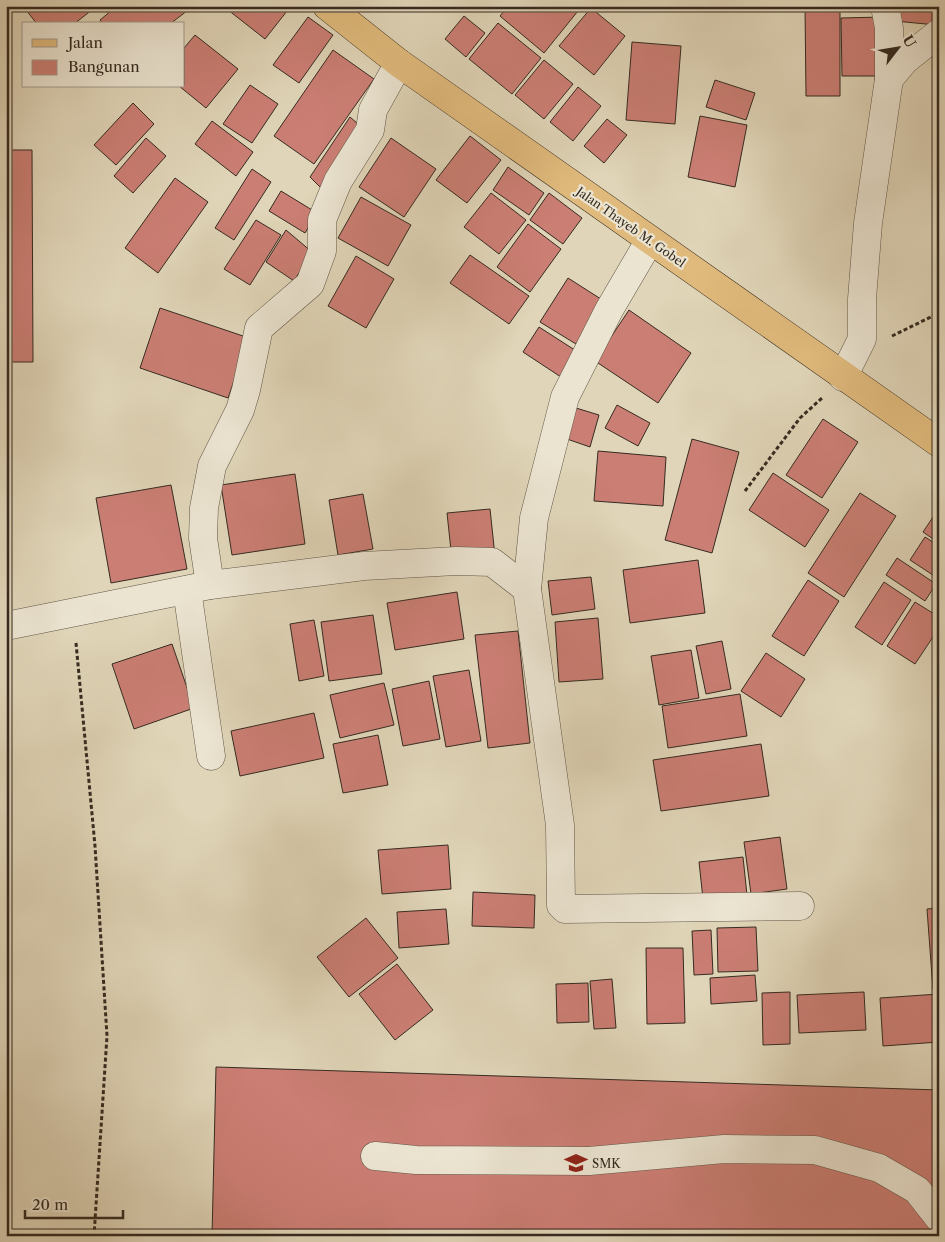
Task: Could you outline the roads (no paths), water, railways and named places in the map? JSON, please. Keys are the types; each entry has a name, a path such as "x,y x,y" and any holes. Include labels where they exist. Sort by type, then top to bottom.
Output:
{"main road":[{"name":"Jalan Thayeb M. Gobel","path":"327,6 399,63 939,443"}],"street":[{"path":"843,377 862,339 862,299 868,223 889,79 889,28 885,6"},
{"path":"889,79 905,60 939,33"},
{"path":"211,756 199,588 206,494 212,466 244,396 259,328 310,284 322,251 322,220 325,212 338,181 370,130 373,110 399,63"},
{"path":"650,240 609,310 565,397 534,518 527,589 560,825 560,904 565,909 800,906"},
{"path":"6,626 199,588 364,566 456,561 492,562 527,589"},
{"path":"375,1156 416,1160 589,1161 724,1149 815,1150 879,1168 917,1190 939,1218"}],"place":[{"name":"SMK","path":"576,1163"}]}
